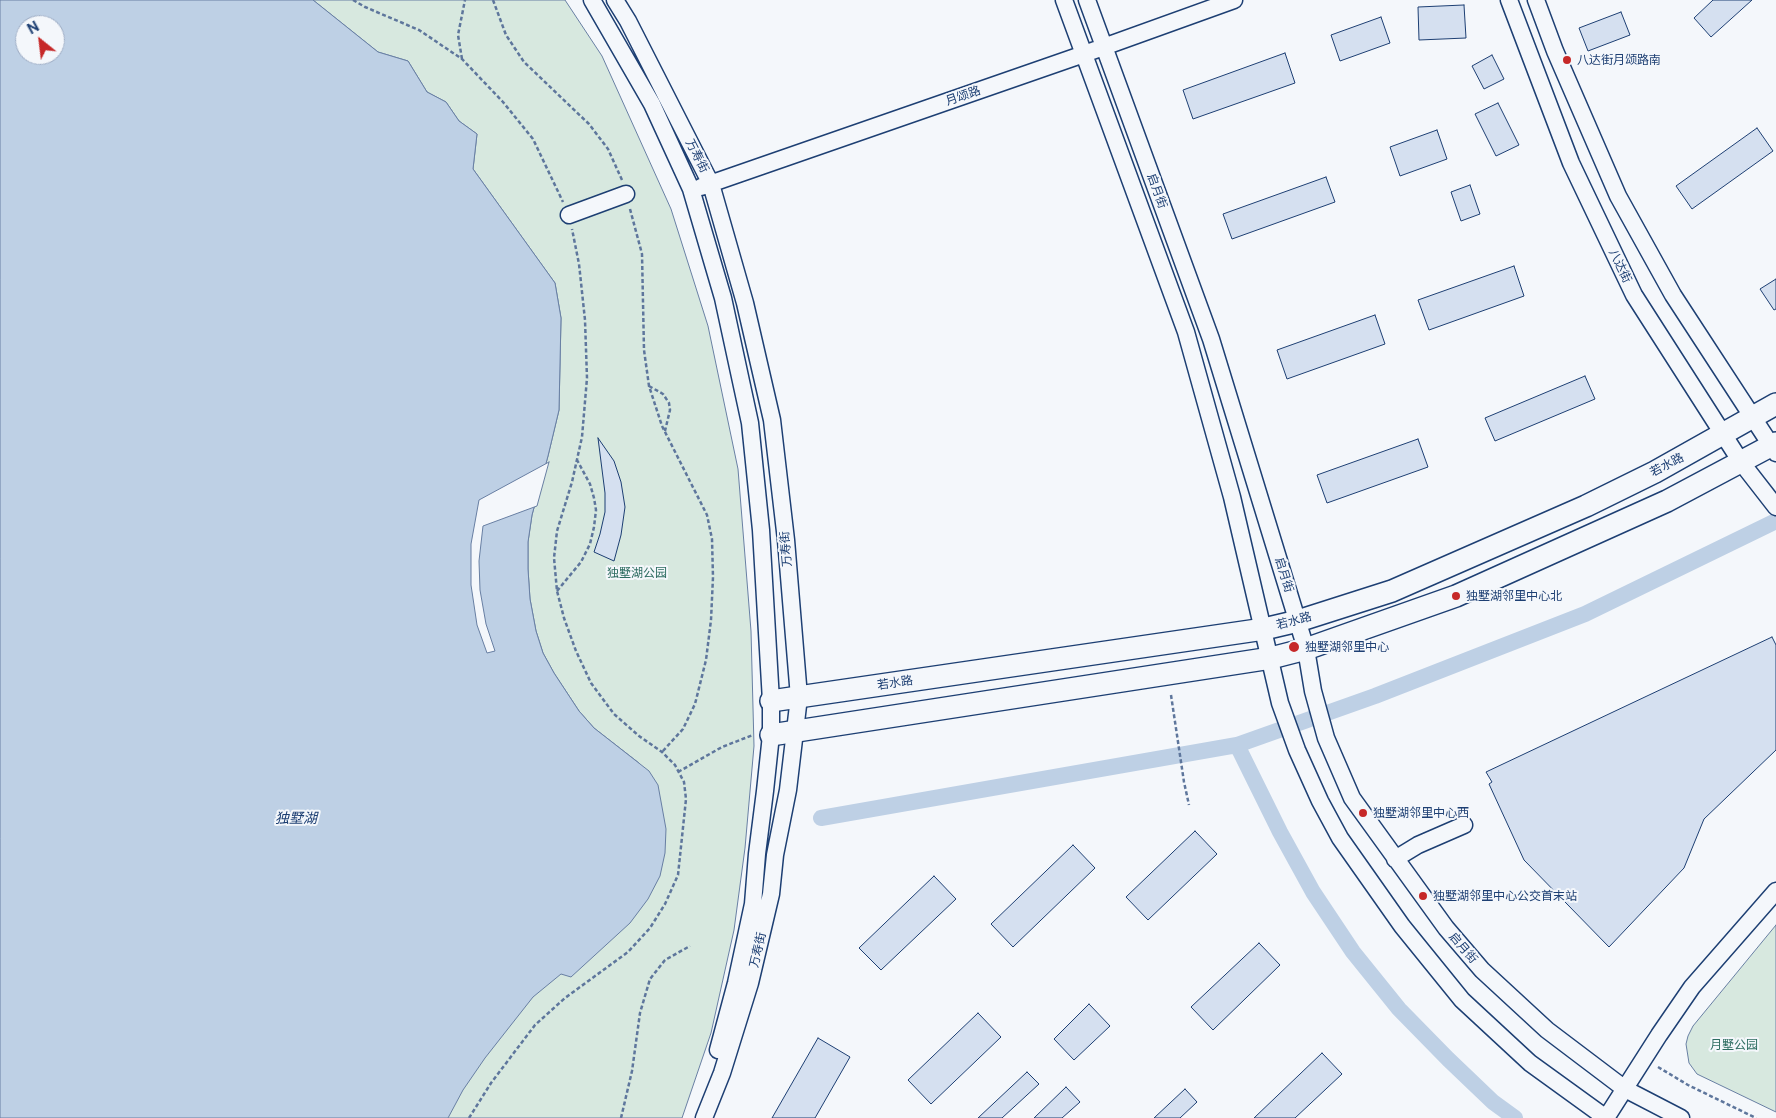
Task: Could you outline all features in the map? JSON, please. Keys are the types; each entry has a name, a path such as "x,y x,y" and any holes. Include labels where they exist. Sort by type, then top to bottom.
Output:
{"main road":[{"name":"若水路","path":"771,701 1264,629 1298,621 1392,591 1586,506 1656,472 1776,404"},
{"path":"771,733 796,731 1271,658 1306,649 1456,596 1667,501 1741,462 1774,448"}],"street":[{"name":"万寿街","path":"592,0 652,104 691,189 723,298 750,423 760,530 771,701 771,733 753,904 736,983 712,1073 693,1118"},
{"name":"万寿街","path":"614,0 628,21 711,184 745,303 772,420 786,540 799,698 788,790 775,855 771,894 750,982 722,1072 704,1118"},
{"name":"启月街","path":"1064,0 1186,332 1232,497 1280,703 1297,750 1320,801 1340,838 1402,926 1462,1000 1530,1063 1606,1118"},
{"name":"启月街","path":"1087,0 1211,339 1298,621 1306,649 1313,691 1326,738 1352,798 1446,928 1482,970 1547,1030 1625,1089 1680,1118"},
{"name":"月颂路","path":"691,189 711,184 1234,0"},
{"name":"八达街","path":"1509,0 1571,163 1634,295 1723,435 1776,508"},
{"path":"1536,0 1555,51 1618,196 1673,295 1752,419 1774,448"},
{"path":"569,215 626,194"},
{"path":"1395,859 1418,845 1464,824"},
{"path":"1606,1118 1692,987 1776,891"}],"path":[{"path":"353,0 419,30 462,59 504,102 533,139 569,215 579,264 585,320 587,378 582,437 557,531 554,558 557,591 576,651 591,683 614,714 639,736 662,752 675,765 684,782 686,799 678,875 666,904 650,928 628,952 565,998 535,1025 491,1083 468,1118"},
{"path":"462,59 458,35 464,0"},
{"path":"493,0 506,35 524,62 589,124 608,149 624,184 642,254 644,350 649,386 655,408 665,431 707,515 712,539 713,577 711,620 706,660 695,704 683,729 662,752"},
{"path":"649,386 662,394 669,403 670,410 665,431"},
{"path":"557,591 581,562 590,544 594,526 596,510 594,498 590,484 577,460"},
{"path":"1171,695 1189,805"},
{"path":"678,772 722,747 748,736 771,733"},
{"path":"621,1118 632,1071 640,1013 650,979 665,960 690,946"},
{"path":"1644,1058 1688,1085 1756,1118"}],"green space":[{"name":"独墅湖公园","path":"313,0 565,0 602,56 671,209 708,326 738,469 751,631 754,746 745,848 734,930 711,1033 682,1118 440,1118 639,763 594,728 579,711 543,653 536,631 530,599 528,542 532,515 559,410 561,318 555,283 473,169 477,134 459,121 446,102 427,92 408,61 378,52"},
{"name":"月墅公园","path":"1776,925 1776,1112 1697,1074 1689,1063 1686,1044 1693,1026"}],"water":[{"name":"独墅湖","path":"0,0 313,0 378,52 408,61 427,92 446,102 459,121 477,134 473,169 555,283 561,318 559,410 532,515 528,542 530,599 536,631 543,653 579,711 594,728 649,771 658,785 666,829 665,853 660,876 648,899 630,923 571,977 561,974 533,997 485,1058 463,1090 448,1118 0,1118"}],"pier":[{"path":"549,462 537,506 483,526 479,561 480,590 486,624 495,651 487,653 477,625 471,585 471,544 479,500"}],"building":[{"path":"1713,0 1752,0 1711,37 1694,18"},
{"path":"1464,5 1466,38 1419,40 1418,7"},
{"path":"1621,12 1630,35 1588,51 1579,28"},
{"path":"1381,17 1390,43 1340,61 1331,35"},
{"path":"1285,53 1295,83 1193,119 1183,90"},
{"path":"1492,55 1504,79 1484,89 1472,66"},
{"path":"1498,103 1519,145 1496,156 1475,114"},
{"path":"1757,128 1773,151 1692,209 1676,186"},
{"path":"1437,130 1447,159 1400,176 1390,147"},
{"path":"1326,177 1335,202 1232,239 1223,214"},
{"path":"1470,185 1480,214 1461,221 1451,192"},
{"path":"1514,266 1524,296 1429,330 1418,300"},
{"path":"1776,279 1776,309 1774,310 1760,289"},
{"path":"1375,315 1385,344 1287,379 1277,350"},
{"path":"1585,376 1595,399 1495,441 1485,418"},
{"path":"598,438 614,461 621,482 625,507 621,535 614,561 594,552 605,512 605,493"},
{"path":"1418,439 1428,467 1327,503 1317,475"},
{"path":"1772,637 1776,645 1776,750 1704,819 1684,868 1609,947 1524,860 1489,784 1492,782 1486,772"},
{"path":"1195,831 1217,854 1148,920 1126,897"},
{"path":"1073,845 1095,868 1013,947 991,924"},
{"path":"934,876 956,899 881,970 859,948"},
{"path":"1259,943 1280,965 1213,1030 1191,1007"},
{"path":"1089,1004 1110,1026 1074,1060 1054,1039"},
{"path":"978,1013 1001,1037 931,1104 908,1080"},
{"path":"818,1038 850,1057 815,1118 772,1118"},
{"path":"1322,1053 1342,1074 1295,1118 1254,1118"},
{"path":"1027,1072 1039,1084 1002,1118 978,1118"},
{"path":"1066,1087 1080,1102 1062,1118 1034,1118"},
{"path":"1185,1089 1197,1102 1180,1118 1154,1118"}],"waterway":[{"path":"821,818 1237,745 1375,696 1585,614 1776,521"},
{"path":"1237,745 1280,832 1313,892 1353,952 1399,1009 1493,1102 1515,1118"}],"place":[{"name":"八达街月颂路南","path":"1567,60"},
{"name":"独墅湖邻里中心北","path":"1456,596"},
{"name":"独墅湖邻里中心","path":"1294,647"},
{"name":"独墅湖邻里中心西","path":"1363,813"},
{"name":"独墅湖邻里中心公交首末站","path":"1423,896"}]}
